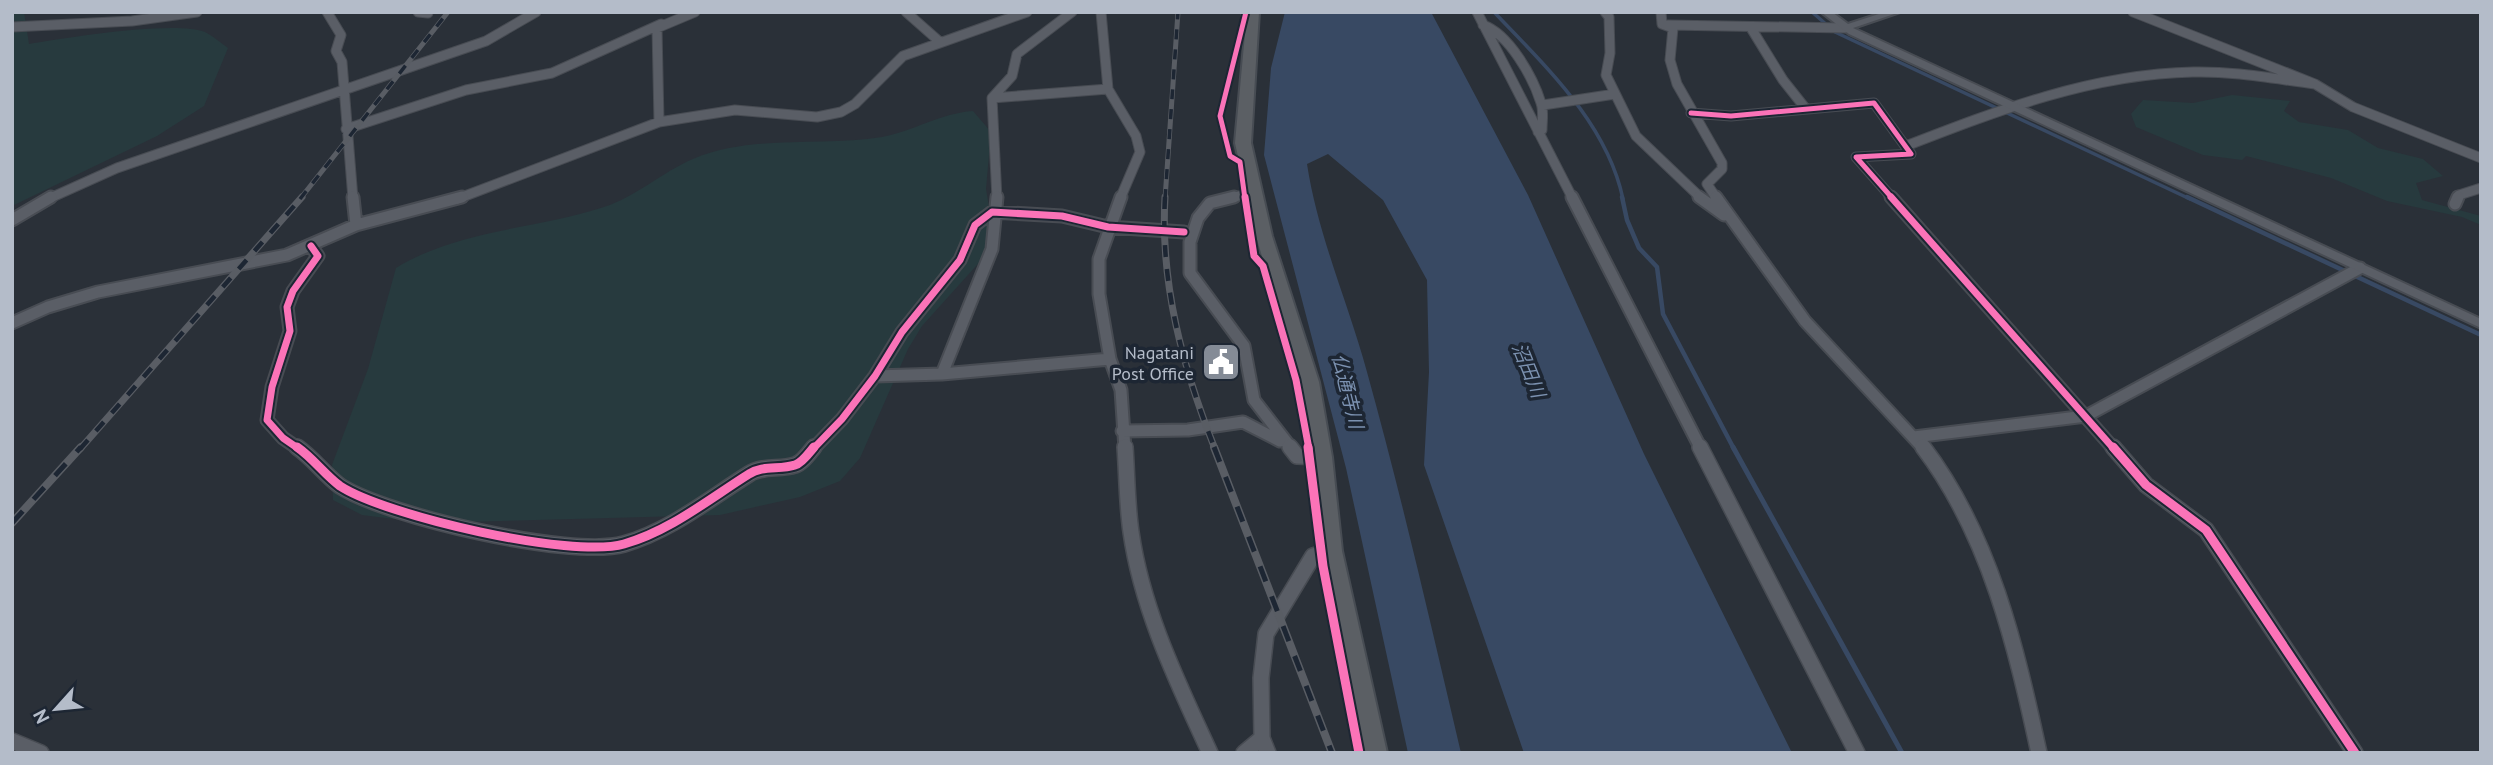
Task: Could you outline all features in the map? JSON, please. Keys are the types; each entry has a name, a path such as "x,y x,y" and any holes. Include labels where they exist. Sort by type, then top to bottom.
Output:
{"highway":[{"path":"1250,18 1242,143 1308,382 1322,457 1331,551 1374,753"}],"street":[{"path":"12,27 132,21 197,12"},
{"path":"327,12 341,36 336,51 342,62 342,90 356,225"},
{"path":"418,12 428,13"},
{"path":"12,220 49,198 117,168 486,41 536,12"},
{"path":"346,129 466,90 552,73 661,24 695,12"},
{"path":"906,12 940,42"},
{"path":"12,323 98,292 287,255 356,225 480,191 659,122 736,110 817,117 841,112 855,104 890,66 903,56 1027,12"},
{"path":"942,374 992,249 998,211 992,99 1012,76 1017,54 1072,12"},
{"path":"1101,12 1108,89 1136,136 1140,152 1108,227 1099,260 1099,294 1110,359 1121,390 1131,533 1145,590 1170,665 1210,753"},
{"path":"1477,12 1857,753"},
{"path":"1605,12 1609,17 1610,53 1606,75 1636,136 1664,168 1687,188 1731,218"},
{"path":"1661,12 1662,24 1751,28 1842,28 1895,12"},
{"path":"1826,12 1842,28 2481,324"},
{"path":"2133,12 2315,84 2353,107 2481,158"},
{"path":"659,122 662,88 658,67 657,28 661,24"},
{"path":"1483,25 1496,30 1508,45 1542,105 1542,130 1538,132"},
{"path":"1668,25 1673,29 1670,60 1691,113 1722,163 1723,169 1707,184 1818,338 1914,437 1947,481 1998,595 2025,688 2039,753"},
{"path":"1751,28 1778,70 1783,85 1806,110"},
{"path":"1906,146 1994,111 2115,78 2162,73 2225,73 2315,84"},
{"path":"992,99 1108,89"},
{"path":"1542,105 1615,94"},
{"path":"1691,113 1731,116 1874,103 1911,154 1856,157 2147,485 2206,530 2355,753"},
{"path":"2455,204 2459,195 2472,188 2481,188"},
{"path":"1254,192 1210,203 1198,218 1193,227 1190,273 1244,346 1259,409 1297,456 1322,457"},
{"path":"311,246 318,257 293,291 287,307 290,331 272,387 267,420 283,438 314,459 339,485 373,502 469,528 567,546 599,548 640,541 724,492 754,470 797,465 842,419 875,376 902,332 960,260 975,225 998,211 1062,216 1108,227 1184,232"},
{"path":"1190,252 1183,246 1184,232 1189,223 1198,218"},
{"path":"1914,437 2073,420 2086,416 2360,268"},
{"path":"875,376 942,374 1110,359"},
{"path":"1122,431 1188,430 1243,422 1289,446"},
{"path":"1244,753 1265,746 1261,678 1266,634 1312,556 1331,551"},
{"path":"12,741 41,753"}],"green space":[{"path":"12,12 24,12 29,44 119,31 170,28 205,32 228,48 204,106 157,136 12,206"},
{"path":"2232,95 2290,101 2284,111 2299,122 2348,130 2378,148 2423,159 2443,176 2416,183 2422,200 2481,216 2481,225 2462,217 2387,201 2331,178 2246,156 2242,160 2203,155 2136,127 2131,114 2143,100 2193,103"},
{"path":"973,111 991,132 986,189 993,231 985,256 922,326 908,349 860,458 840,481 800,497 720,515 426,523 362,515 333,500 332,465 368,369 396,268 420,255 471,238 616,203 682,164 716,151 762,144 882,137 950,115"}],"water":[{"path":"1285,12 1431,12 1528,195 1644,454 1792,753 1524,753 1424,465 1429,372 1427,280 1383,200 1328,154 1307,164 1312,191 1380,419 1461,753 1408,753 1346,468 1264,155 1271,68"}],"waterway":[{"path":"1494,12 1553,75 1589,121 1615,171 1623,199"},
{"path":"1812,12 1835,32 2190,199"},
{"path":"1622,197 1627,220 1639,248 1657,267 1663,314 1734,449"},
{"path":"2187,197 2481,335"},
{"path":"1733,447 1902,753"}],"railway":[{"path":"300,199 448,12"},
{"path":"1165,199 1178,12"},
{"path":"80,449 302,197"},
{"path":"1165,197 1166,262 1176,326 1193,388 1215,449"},
{"path":"12,523 81,447"},
{"path":"1214,447 1332,753"}],"cycle path":[{"path":"1246,12 1220,116 1230,156 1240,162 1254,256 1263,266 1296,380 1309,450 1323,566 1359,753"},
{"path":"1691,113 1731,116 1874,103 1911,154 1856,157 2146,485 2206,530 2355,753"},
{"path":"311,246 318,256 311,270 293,291 287,307 290,331 272,387 267,420 283,438 314,459 339,485 374,502 469,528 567,546 599,548 622,545 657,533 754,470 797,465 842,419 875,376 902,332 960,260 975,225 992,212 1062,216 1108,227 1184,232"}],"place":[{"name":"Nagatani Post Office","path":"1221,362"}],"water label":[{"name":"沼田川","path":"1529,370"},
{"name":"仏通寺川","path":"1348,391"}]}
